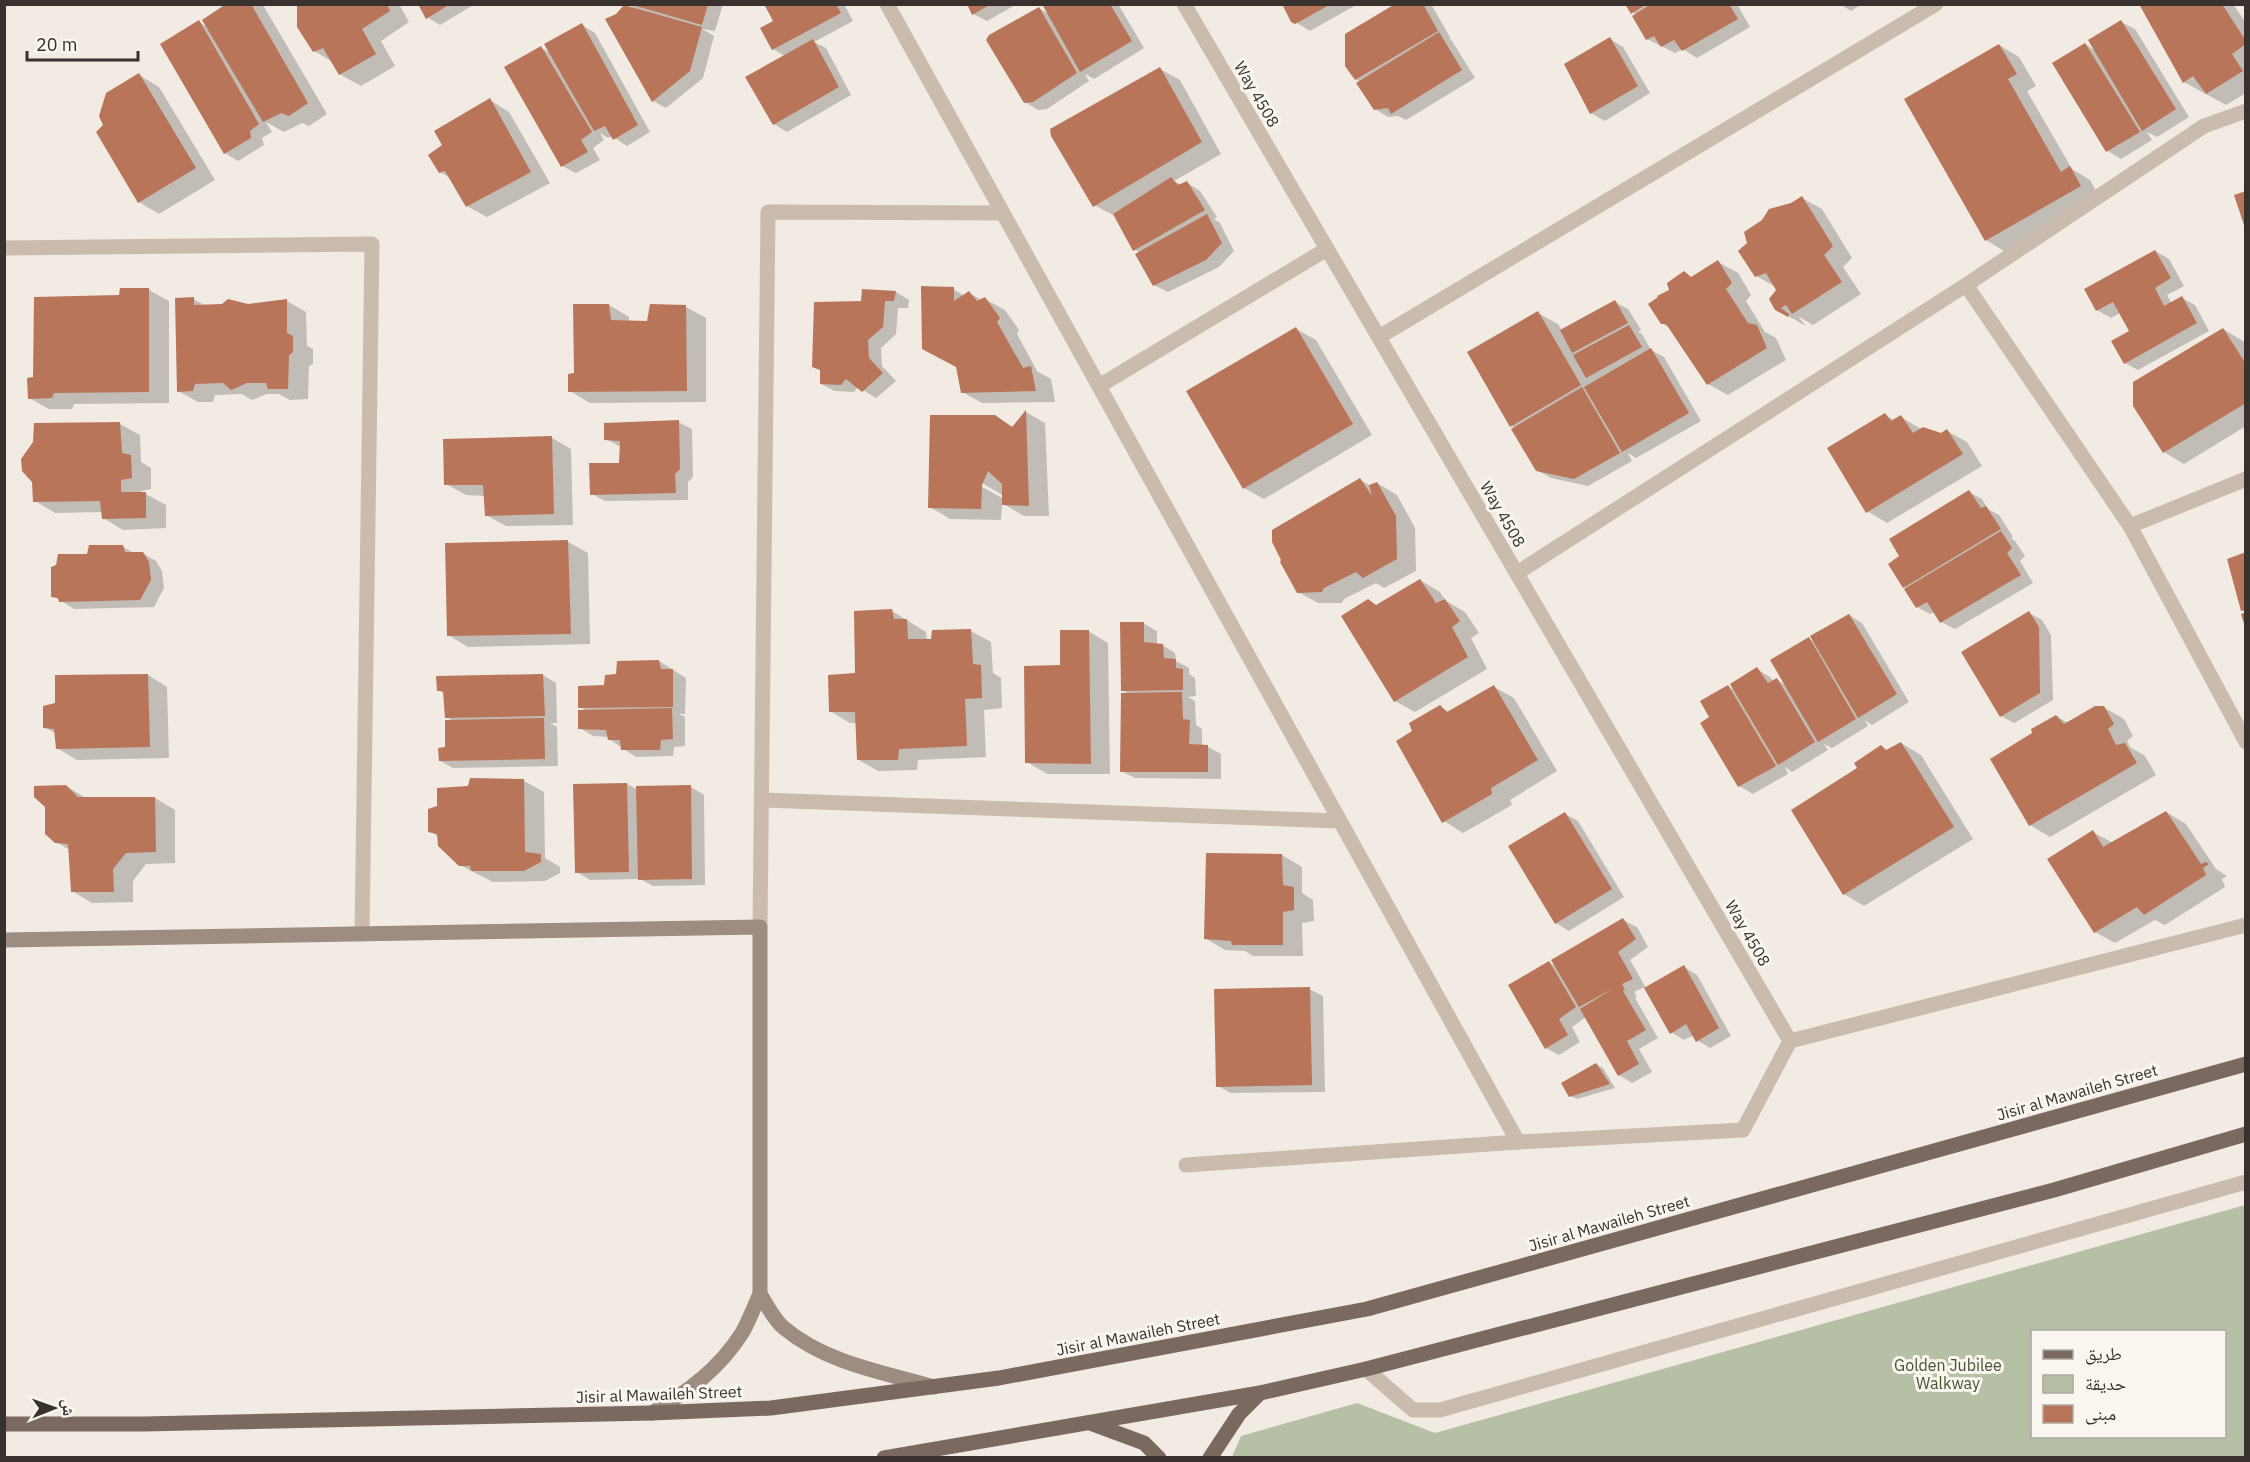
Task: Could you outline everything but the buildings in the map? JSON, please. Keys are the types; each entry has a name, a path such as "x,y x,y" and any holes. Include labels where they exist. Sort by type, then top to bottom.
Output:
{"main road":[{"name":"Jisir al Mawaileh Street","path":"4,1424 144,1424 652,1413 771,1408 999,1378 1367,1309 2246,1064"},
{"path":"884,1458 1260,1393 1366,1369 2054,1190 2246,1134"},
{"path":"1210,1458 1239,1414 1260,1393"},
{"path":"1090,1423 1144,1443 1159,1458"}],"street":[{"path":"888,4 1518,1142"},
{"name":"Way 4508","path":"1184,4 1790,1041"},
{"path":"1379,337 1936,4"},
{"path":"1517,573 1966,285 2204,126 2246,111"},
{"path":"652,1413 688,1392 718,1365 742,1332 760,1294 760,927 768,212 1003,213"},
{"path":"4,248 372,244 362,934"},
{"path":"1099,386 1327,249"},
{"path":"1966,285 2130,526 2246,742"},
{"path":"2130,526 2246,480"},
{"path":"763,800 1340,821"},
{"path":"1186,1165 1518,1142 1743,1130 1790,1041 2246,925"},
{"path":"4,940 760,927"},
{"path":"1366,1369 1413,1410 1440,1410 2246,1182"},
{"path":"760,1294 782,1327 818,1352 858,1366 936,1387"}],"green space":[{"name":"Golden Jubilee Walkway","path":"2245,1205 2245,1457 1232,1457 1241,1436 1357,1403 1435,1433"}]}
